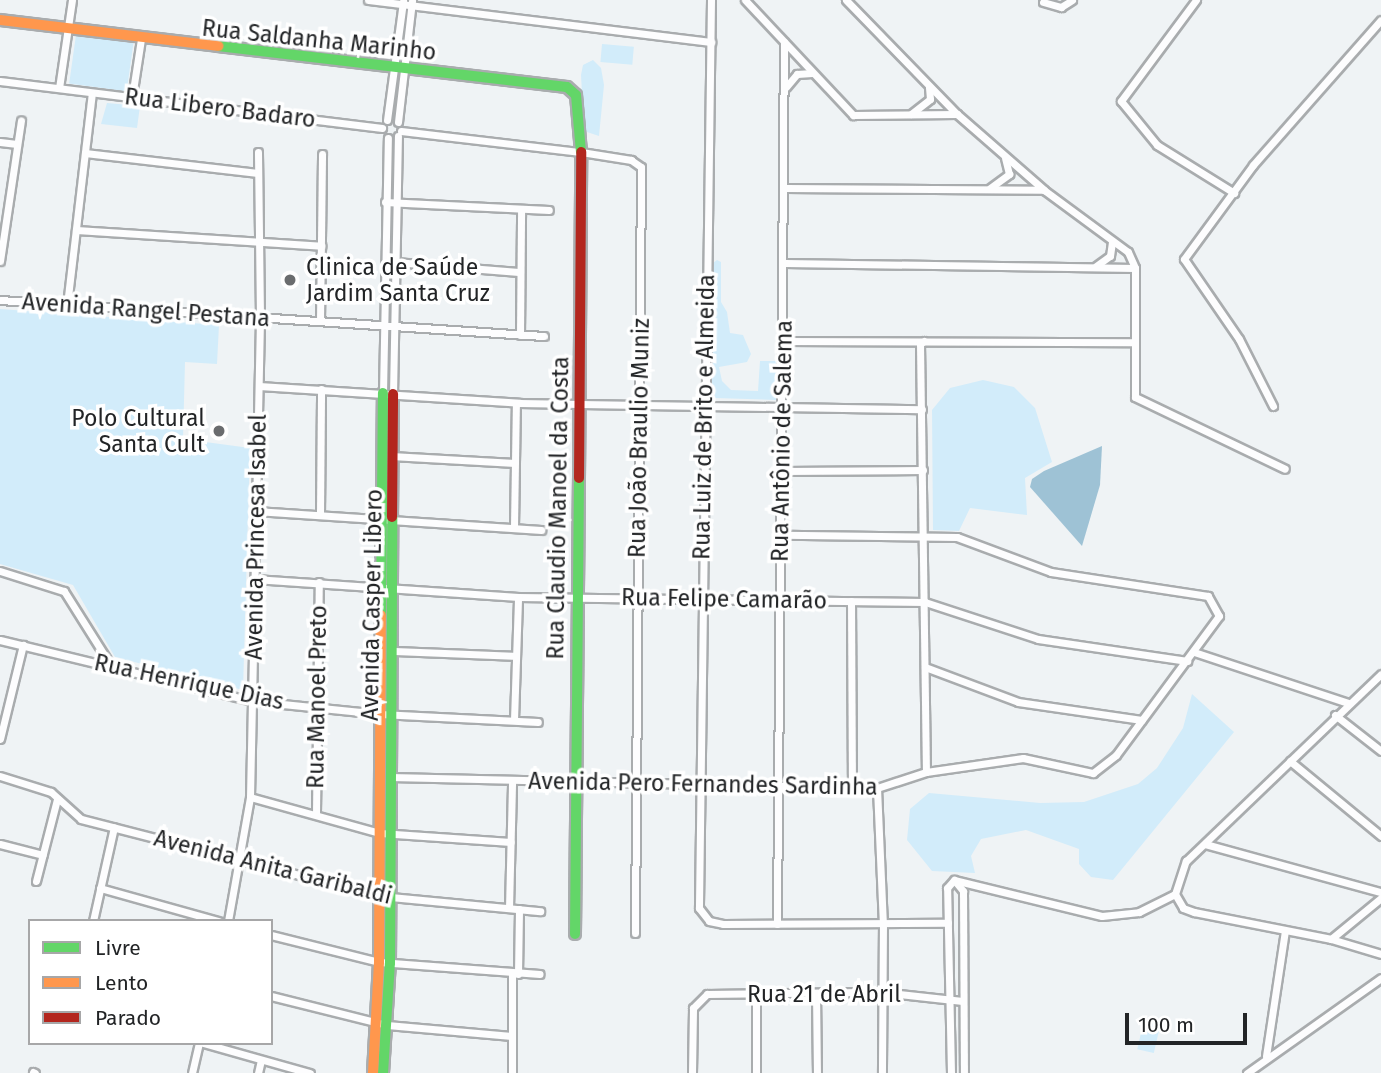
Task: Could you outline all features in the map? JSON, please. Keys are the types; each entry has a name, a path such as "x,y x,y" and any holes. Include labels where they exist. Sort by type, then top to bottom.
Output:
{"street":[{"path":"59,88 72,0"},
{"path":"368,0 407,2 711,42"},
{"name":"Rua Luiz de Brito e Almeida","path":"711,0 702,596 704,786 699,908 704,917 723,924 777,924"},
{"path":"745,0 853,115 957,114"},
{"path":"846,0 957,114 1044,190 1128,252 1135,268 1135,397 1285,469"},
{"path":"1042,2 1061,8 1072,0"},
{"path":"1196,0 1121,101 1157,145 1234,193"},
{"path":"407,2 393,68 387,120 382,128 388,138 400,134 581,152"},
{"path":"387,120 398,122 405,69 407,2"},
{"name":"Rua Saldanha Marinho","path":"0,20 141,39 567,87"},
{"path":"1273,406 1239,339 1184,259 1306,101 1339,73 1381,20"},
{"path":"132,97 141,39"},
{"name":"Rua Antônio de Salema","path":"777,924 786,188 784,42"},
{"path":"785,91 797,74 816,75"},
{"name":"Rua Libero Badaro","path":"0,81 382,128"},
{"path":"909,116 930,99 929,86"},
{"name":"Rua Claudio Manoel da Costa","path":"567,87 578,104 581,152 578,598 573,783 575,934"},
{"path":"67,305 92,93"},
{"path":"0,261 21,121"},
{"name":"Avenida Casper Libero","path":"383,1073 385,585 382,521 394,327 400,134 398,122"},
{"name":"Avenida Casper Libero","path":"385,833 390,777 385,714 392,651 385,585 394,521 384,326 388,138"},
{"path":"0,142 18,144"},
{"name":"Avenida Princesa Isabel","path":"228,919 241,860 250,797 260,317 258,152"},
{"name":"Rua João Braulio Muniz","path":"581,152 631,160 643,174 635,933"},
{"path":"85,153 258,173"},
{"path":"320,321 322,154"},
{"path":"988,189 1009,173 1003,154"},
{"path":"786,188 1044,190"},
{"path":"385,202 549,210"},
{"path":"520,335 521,209"},
{"path":"76,230 321,246"},
{"path":"1094,267 1110,256 1111,240"},
{"path":"395,262 519,272"},
{"path":"785,263 1135,268"},
{"name":"Avenida Rangel Pestana","path":"0,300 544,336"},
{"path":"784,341 1134,342"},
{"path":"924,341 922,409 926,517 926,772"},
{"path":"259,386 516,403 639,402 922,409"},
{"path":"320,513 321,389"},
{"path":"514,526 516,403"},
{"path":"391,456 515,463"},
{"path":"783,471 923,470"},
{"path":"255,512 320,513 382,521 514,526 541,530"},
{"path":"783,535 957,537 1031,567 1070,577 1192,591 1214,601 1219,616 1142,720 1018,702 925,667"},
{"path":"0,571 64,591 110,664"},
{"name":"Rua Felipe Camarão","path":"254,579 385,585 518,597 702,596 925,602 1038,639 1187,661"},
{"name":"Rua Manoel Preto","path":"316,813 319,582"},
{"path":"514,720 518,597"},
{"path":"851,601 852,785"},
{"name":"Rua Henrique Dias","path":"0,640 110,664 253,701 385,714 538,722"},
{"path":"0,738 3,708 23,645"},
{"path":"392,651 515,656"},
{"path":"1194,652 1348,703"},
{"path":"1381,674 1335,715 1205,844 1180,871 1175,894 1183,908 1194,912 1331,939 1381,954"},
{"path":"1335,715 1381,751"},
{"name":"Avenida Pero Fernandes Sardinha","path":"390,777 704,786 852,785 877,788 926,772 1023,758 1093,774 1110,762 1142,720"},
{"path":"1290,761 1381,836"},
{"name":"Avenida Anita Garibaldi","path":"0,776 51,792 74,816 385,897 540,911"},
{"path":"509,908 512,782"},
{"path":"877,788 883,923 882,1073"},
{"path":"250,797 385,833 511,842"},
{"path":"36,881 57,799"},
{"path":"93,919 114,827"},
{"path":"0,844 43,855"},
{"path":"1205,844 1381,892"},
{"path":"954,880 1102,916 1139,912 1175,894"},
{"path":"951,1073 947,888 954,880"},
{"path":"954,880 963,891 964,1073"},
{"path":"100,888 211,919"},
{"path":"1331,939 1381,898"},
{"path":"512,1073 519,909"},
{"path":"777,924 948,923"},
{"path":"1266,1056 1285,930"},
{"path":"273,935 384,963 540,974"},
{"path":"1247,1073 1266,1056 1381,978"},
{"name":"Rua 21 de Abril","path":"692,1073 691,1019 701,997 718,992 756,995 881,992 963,1001"},
{"path":"816,993 817,1073"},
{"path":"756,995 756,1073"},
{"path":"273,997 382,1024 512,1035"},
{"name":"Avenida Casper Libero","path":"373,1073 382,1024"},
{"path":"192,1073 200,1045"},
{"path":"208,1045 310,1073"},
{"path":"258,1073 261,1060"}],"shaded area":[{"path":"76,35 133,43 127,92 69,84"},
{"path":"602,44 634,47 632,65 600,62"},
{"path":"593,60 601,68 604,85 599,136 584,131 581,75 583,65"},
{"path":"107,103 140,106 137,128 101,124"},
{"path":"717,260 721,262 721,302 727,312 730,333 743,335 751,354 747,362 719,367 722,381 731,390 758,391 760,361 778,361 776,400 714,398 709,389 713,263"},
{"path":"0,309 219,325 217,364 185,362 183,439 250,448 243,690 115,657 73,585 0,564"},
{"path":"983,380 1014,387 1035,408 1052,462 1025,478 1027,515 970,508 959,531 933,530 932,410 950,388"},
{"path":"1102,446 1100,485 1082,546 1030,487 1032,479 1044,471"},
{"path":"1192,694 1234,732 1113,880 1091,877 1079,864 1079,849 1026,830 981,839 971,856 975,873 932,871 907,840 910,809 929,793 1040,803 1084,802 1138,784 1157,768 1183,728"},
{"path":"1144,1020 1161,1024 1154,1053 1137,1049"}],"traffic: fast":[{"path":"218,46 567,87 576,95 581,152"},
{"path":"381,615 383,393"},
{"path":"575,934 579,478"},
{"path":"383,1073 390,963 392,517"}],"traffic: slow":[{"path":"0,20 218,46"},
{"path":"373,1073 379,962 381,615"}],"traffic: jam":[{"path":"579,478 581,152"},
{"path":"392,517 393,394"}],"place":[{"name":"Clinica de Saúde Jardim Santa Cruz","path":"290,280"},
{"name":"Polo Cultural Santa Cult","path":"219,431"}]}
